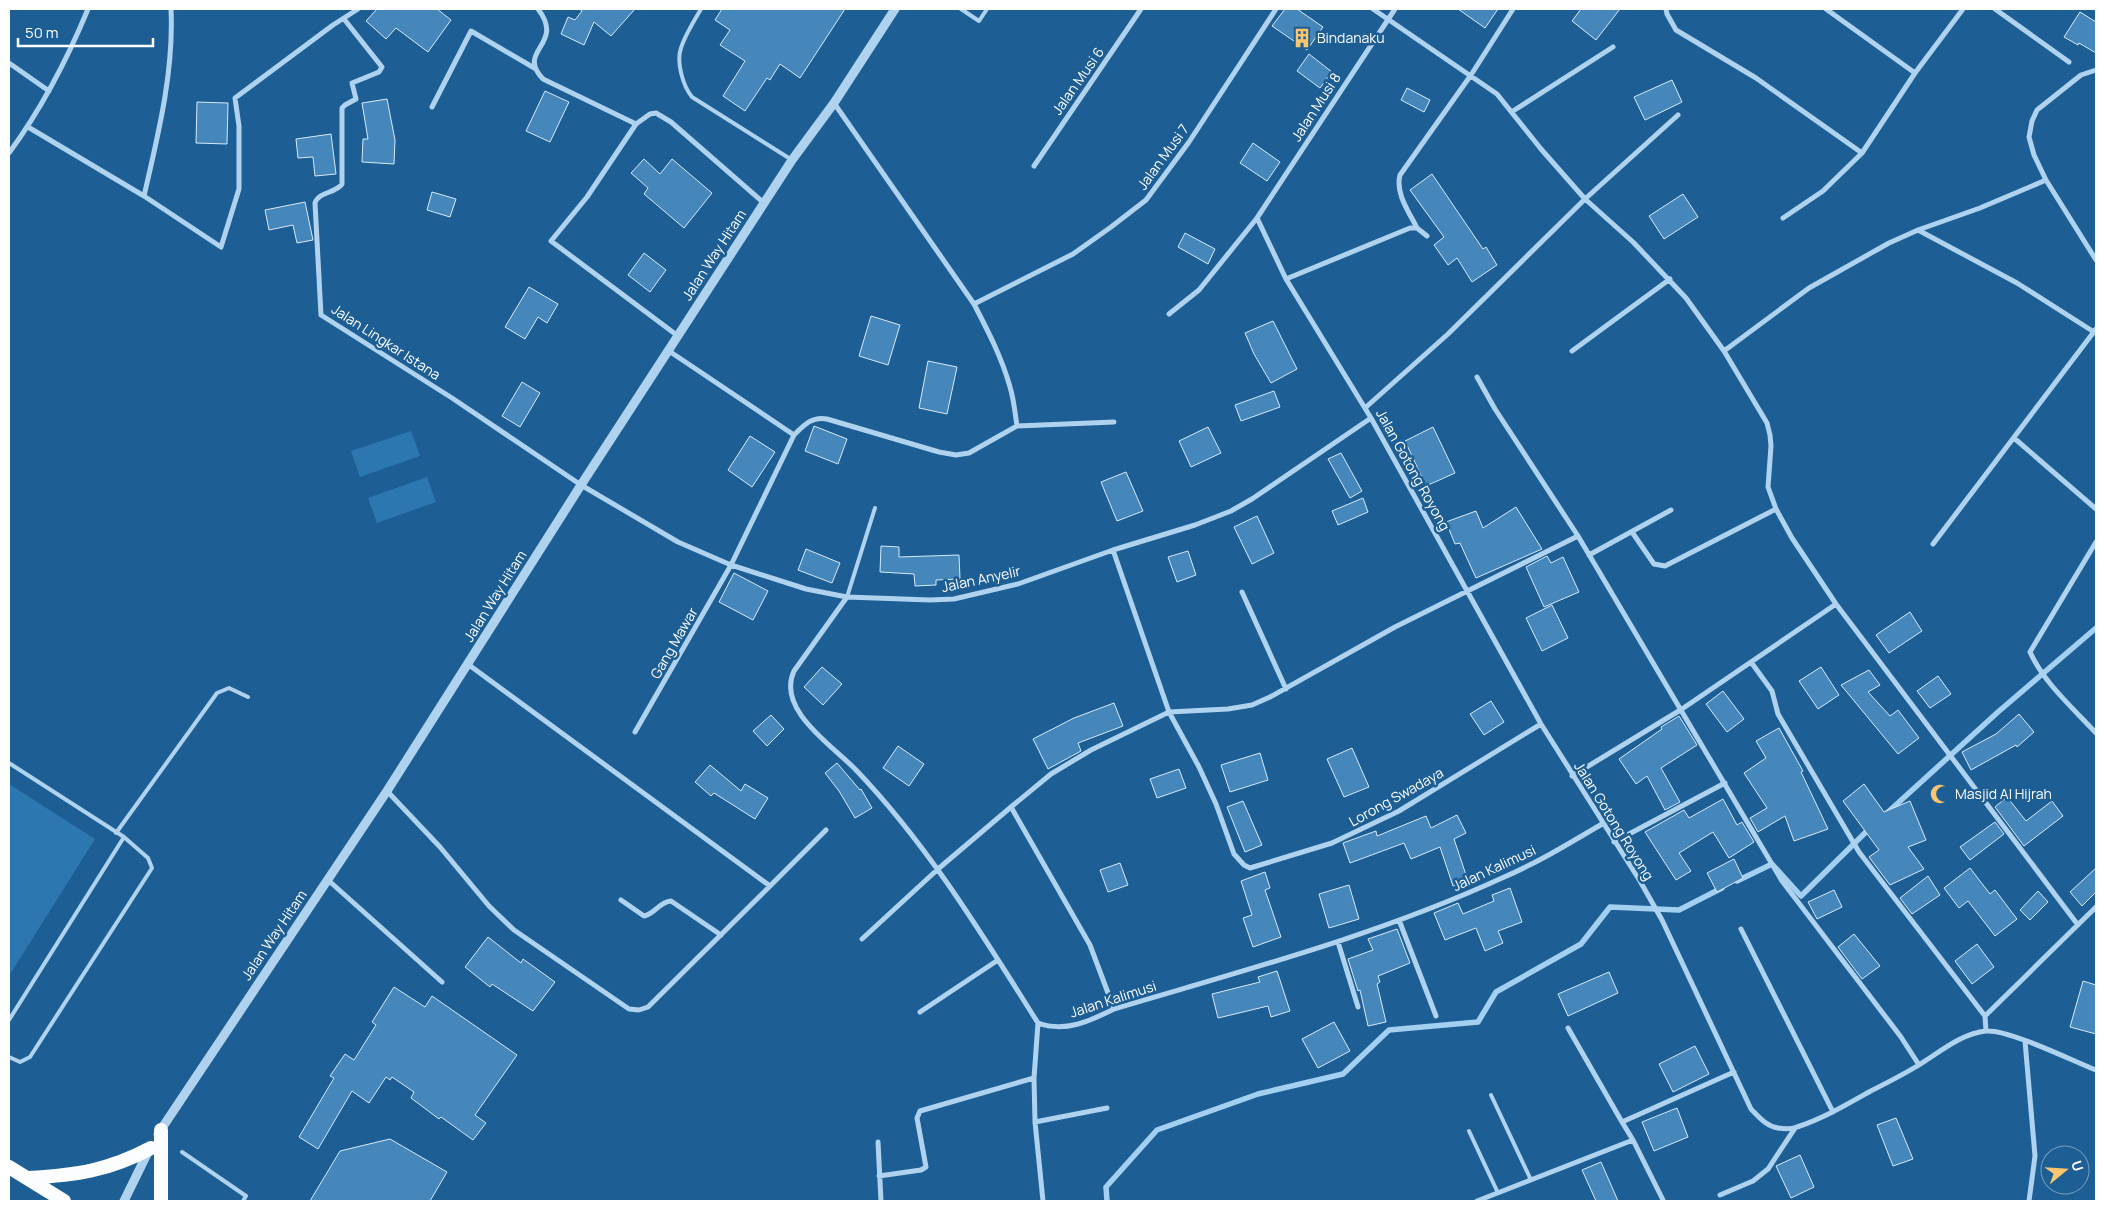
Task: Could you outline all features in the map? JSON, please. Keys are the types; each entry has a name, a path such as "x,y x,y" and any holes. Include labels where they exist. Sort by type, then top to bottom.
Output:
{"highway":[{"path":"161,1130 161,1201"},
{"path":"28,1178 81,1174 126,1161 151,1148"},
{"path":"9,1167 64,1201"}],"street":[{"path":"9,153 28,127 49,91 69,54 88,9"},
{"path":"144,196 159,129 172,32 172,9"},
{"path":"28,127 144,196 220,247 239,189 239,126 235,98 333,25 358,9"},
{"path":"536,69 535,56 548,30 538,9"},
{"name":"Jalan Way Hitam","path":"124,1201 161,1130 387,791 581,485 792,160 834,103 895,9"},
{"name":"Jalan Musi 6","path":"1034,166 1141,9"},
{"name":"Jalan Musi 7","path":"974,304 1073,254 1146,200 1189,142 1276,9"},
{"path":"1373,9 1497,94 1513,111 1541,149 1586,199 1634,242 1686,298 1724,351 1767,423 1771,446 1767,480 1776,509 1792,538 1836,604 2078,925"},
{"name":"Jalan Musi 8","path":"1169,314 1199,290 1257,218 1395,9"},
{"path":"1427,236 1418,228 1401,195 1398,181 1400,175 1471,75 1513,9"},
{"path":"1666,9 1676,30 1756,78 1862,153"},
{"path":"1826,9 1915,73"},
{"path":"1783,218 1823,191 1862,153 1915,73 1964,9"},
{"path":"1995,9 2069,62"},
{"name":"Jalan Lingkar Istana","path":"344,19 382,68 379,72 352,83 356,99 345,104 342,108 342,184 339,188 319,197 315,203 321,315 452,398 581,485"},
{"path":"432,107 471,31 536,69 543,80 636,124"},
{"path":"1513,111 1613,47"},
{"path":"9,63 49,91"},
{"path":"2096,70 2081,76 2037,110 2032,121 2029,137 2046,180 2096,260"},
{"path":"834,103 974,304 990,333 1011,388 1017,426"},
{"path":"678,337 551,241 587,197 636,124 650,114 661,115 671,122 764,203"},
{"path":"1365,408 1448,334 1586,199 1678,115"},
{"path":"1724,351 1770,315 1809,288 1889,243 2046,180"},
{"name":"Jalan Gotong Royong","path":"1257,218 1286,278 1371,418 1541,724 1662,920 1751,1108 1762,1120 1770,1125 1779,1128 1795,1128 1833,1112 1919,1065 1953,1043 1986,1031"},
{"path":"1286,278 1410,228 1418,228"},
{"path":"1918,230 2017,283 2095,331 1933,544"},
{"path":"1572,351 1670,279"},
{"path":"669,351 794,435 807,422 821,418 938,452 956,454 969,453 1017,426 1114,422"},
{"path":"1477,377 1495,409 1578,536 1682,709 1782,882 1901,1037 1919,1065"},
{"name":"Jalan Anyelir","path":"581,485 678,542 731,565 806,589 847,597 954,599 1028,581 1113,550 1195,525 1231,511 1282,479 1371,418"},
{"name":"Gang Mawar","path":"635,732 731,565 794,435"},
{"path":"2014,438 2096,509"},
{"path":"1632,532 1654,564 1665,566 1776,509"},
{"path":"1589,555 1671,510"},
{"path":"862,939 1010,807 1051,774 1091,750 1169,712 1209,711 1252,705 1396,627 1578,536"},
{"path":"2096,542 2030,652 2036,666 2096,734"},
{"path":"1113,550 1169,712"},
{"path":"1242,592 1286,688"},
{"path":"847,597 794,671 790,681 793,701 807,723 856,770 898,818 938,870 1038,1023 1034,1078 1035,1122 1043,1201"},
{"path":"1572,776 1682,709 1836,604"},
{"path":"1751,662 1772,691 1778,714 1859,852 1985,1016 1986,1031 1996,1032 2025,1041 2096,1070"},
{"path":"468,665 770,886"},
{"name":"Lorong Swadaya","path":"1169,712 1199,767 1216,804 1234,854 1244,865 1250,868 1332,843 1375,824 1541,724"},
{"path":"1614,842 1725,783"},
{"path":"387,791 440,847 489,906 514,930 630,1009 639,1010 648,1007 826,830"},
{"path":"1010,807 1090,945 1114,1009"},
{"name":"Jalan Kalimusi","path":"1038,1023 1060,1028 1092,1020 1114,1009 1338,942 1400,920 1505,877 1602,824"},
{"path":"328,880 442,982"},
{"path":"621,900 644,916 648,915 662,903 671,901 720,935"},
{"path":"1985,1016 2096,907"},
{"path":"1400,920 1436,1016"},
{"path":"1741,928 1833,1112"},
{"path":"1338,942 1358,1007"},
{"path":"920,1012 998,960"},
{"path":"1568,1028 1633,1140 1663,1200"},
{"path":"2025,1041 2035,1156 2029,1201"},
{"path":"1622,1122 1734,1072"},
{"path":"879,1176 920,1170 926,1167 917,1118 920,1111 1034,1078"},
{"path":"1035,1122 1108,1108"},
{"path":"1720,1195 1753,1181 1768,1169 1795,1128"},
{"path":"1477,1201 1633,1140"},
{"path":"878,1142 881,1201"}],"lane":[{"path":"701,9 680,49 682,74 688,93 792,160"},
{"path":"961,9 979,21 987,9"},
{"path":"847,597 875,508"},
{"path":"116,833 217,693 229,688 248,697"},
{"path":"9,763 124,837 148,858 152,864 151,871 30,1057 20,1062 9,1057"},
{"path":"9,1020 124,837"},
{"path":"1491,1095 1532,1180"},
{"path":"1469,1131 1498,1193"},
{"path":"182,1152 246,1196 244,1201"}],"shaded area":[{"path":"411,431 420,456 360,477 351,451"},
{"path":"427,477 436,502 377,523 368,498"},
{"path":"9,784 95,839 9,976"}],"building":[{"path":"377,9 437,9 451,20 428,52 396,28 386,39 366,21"},
{"path":"579,9 635,9 611,36 594,22 584,45 561,34 568,17 575,20 582,11"},
{"path":"722,9 845,9 800,78 780,64 770,80 767,78 745,111 723,96 745,61 720,45 730,30 715,20"},
{"name":"Bindanaku","path":"1285,9 1297,9 1323,27 1307,50 1272,26"},
{"path":"1458,9 1498,9 1485,28"},
{"path":"1581,9 1620,9 1596,40 1572,21"},
{"path":"2080,12 2096,22 2096,53 2064,37"},
{"path":"1309,54 1332,72 1320,88 1297,71"},
{"path":"1672,80 1682,102 1645,120 1634,97"},
{"path":"1407,88 1430,100 1424,112 1401,100"},
{"path":"545,91 569,102 550,142 526,131"},
{"path":"387,99 395,140 394,164 362,162 363,139 368,139 362,103"},
{"path":"197,102 228,103 227,144 196,143"},
{"path":"331,134 336,174 315,176 313,157 298,158 296,139"},
{"path":"1253,143 1280,162 1267,181 1240,163"},
{"path":"644,159 660,174 672,159 712,193 684,228 644,194 648,188 631,173"},
{"path":"1432,174 1483,249 1486,247 1497,265 1472,282 1457,258 1448,265 1434,245 1444,237 1410,190"},
{"path":"432,192 456,199 450,217 427,210"},
{"path":"1683,194 1698,217 1664,239 1649,216"},
{"path":"305,202 313,240 297,243 293,225 269,230 265,210"},
{"path":"1185,233 1215,249 1208,264 1178,247"},
{"path":"644,253 666,270 650,292 628,275"},
{"path":"529,287 558,304 547,323 538,317 525,339 505,327"},
{"path":"871,316 900,325 888,365 859,356"},
{"path":"1273,321 1297,369 1271,383 1254,354 1245,333"},
{"path":"928,361 957,367 947,414 919,408"},
{"path":"522,382 540,393 520,427 502,416"},
{"path":"1274,391 1280,407 1241,421 1235,405"},
{"path":"814,426 847,439 838,464 805,451"},
{"path":"1208,427 1221,453 1191,467 1179,441"},
{"path":"1433,427 1455,473 1426,486 1405,441"},
{"path":"750,436 775,452 752,487 728,470"},
{"path":"1341,453 1362,491 1350,498 1328,459"},
{"path":"1126,472 1143,511 1117,521 1101,482"},
{"path":"1363,498 1368,512 1338,525 1332,511"},
{"path":"1516,507 1542,549 1476,578 1460,543 1455,544 1446,522 1476,511 1483,528"},
{"path":"1257,516 1274,553 1252,564 1234,527"},
{"path":"881,546 899,547 899,557 959,555 960,579 936,580 936,585 915,586 914,574 880,572"},
{"path":"806,549 840,563 832,583 798,570"},
{"path":"1188,551 1196,575 1177,582 1168,557"},
{"path":"1547,556 1551,563 1563,557 1579,592 1544,607 1526,567"},
{"path":"734,573 768,591 753,620 719,602"},
{"path":"1552,605 1568,638 1542,651 1526,618"},
{"path":"1910,612 1922,631 1889,653 1876,635"},
{"path":"822,667 842,684 823,705 804,687"},
{"path":"1821,667 1839,695 1818,709 1799,681"},
{"path":"1869,670 1880,685 1868,692 1890,716 1898,710 1919,738 1898,754 1841,685"},
{"path":"1938,676 1951,694 1930,708 1917,691"},
{"path":"1723,691 1744,719 1727,732 1706,704"},
{"path":"1491,701 1504,722 1484,735 1470,714"},
{"path":"1114,703 1123,726 1078,743 1081,751 1048,769 1033,739 1074,718"},
{"path":"2019,714 2034,732 2017,747 2016,745 1971,770 1962,752 1996,734"},
{"path":"771,715 784,729 767,746 753,731"},
{"path":"1679,716 1697,745 1661,768 1680,802 1665,810 1647,776 1636,784 1619,759 1662,729 1661,727"},
{"path":"1779,728 1803,771 1801,772 1828,829 1794,841 1785,816 1758,832 1750,818 1767,808 1744,773 1766,758 1756,741"},
{"path":"898,746 924,764 909,786 883,768"},
{"path":"1352,748 1369,787 1344,797 1327,759"},
{"path":"1260,753 1268,780 1230,792 1221,765"},
{"path":"837,763 861,789 872,808 855,818 839,791 825,773"},
{"path":"710,765 741,791 745,784 768,798 755,819 714,793 711,796 695,782"},
{"path":"1179,769 1186,788 1157,798 1150,779"},
{"path":"1864,784 1884,812 1910,801 1926,840 1908,847 1924,869 1890,885 1869,857 1879,850 1843,801"},
{"path":"2007,797 2026,821 2052,801 2063,816 2024,846 1995,807"},
{"path":"1723,799 1737,825 1742,822 1754,842 1729,858 1713,832 1679,853 1691,871 1676,880 1645,832 1684,810 1689,818"},
{"path":"1243,801 1262,845 1245,852 1227,807"},
{"path":"1457,815 1466,833 1454,839 1468,881 1453,886 1440,847 1411,859 1404,843 1350,863 1343,843 1376,831 1377,836 1426,816 1431,828"},
{"path":"1995,822 2004,834 1970,860 1960,847"},
{"path":"1734,859 1743,878 1717,892 1707,873"},
{"path":"1120,863 1128,885 1108,892 1100,870"},
{"path":"1970,868 1990,894 1995,890 2017,919 1995,936 1968,901 1959,908 1944,888"},
{"path":"2096,868 2096,892 2082,906 2070,892"},
{"path":"1265,872 1270,888 1265,890 1281,937 1253,947 1243,918 1252,915 1241,881"},
{"path":"1928,876 1940,895 1912,914 1900,898"},
{"path":"1349,885 1359,919 1329,928 1319,894"},
{"path":"1510,888 1522,922 1498,931 1503,943 1485,951 1476,928 1445,940 1434,913 1458,903 1463,914 1494,901 1492,895"},
{"path":"1834,890 1842,907 1817,919 1808,902"},
{"path":"2038,891 2048,902 2030,920 2020,910"},
{"path":"1397,929 1410,963 1378,976 1380,982 1377,984 1386,1022 1368,1026 1360,990 1358,991 1348,959 1373,950 1368,939"},
{"path":"1854,934 1880,966 1862,979 1838,947"},
{"path":"488,937 521,963 523,959 555,982 533,1011 492,984 490,987 465,967"},
{"path":"1977,944 1994,967 1972,984 1955,961"},
{"path":"1277,971 1290,1011 1271,1017 1268,1006 1218,1018 1212,994 1260,982 1258,977"},
{"path":"1609,972 1618,993 1568,1016 1558,994"},
{"path":"2083,981 2096,985 2096,1034 2070,1027"},
{"path":"394,987 425,1007 432,996 517,1055 475,1115 486,1123 473,1140 441,1117 439,1119 411,1098 414,1092 392,1077 390,1080 386,1077 369,1103 352,1091 318,1149 299,1137 334,1078 330,1076 345,1054 354,1060 376,1025 372,1022"},
{"path":"1334,1022 1350,1051 1318,1068 1302,1039"},
{"path":"1695,1046 1709,1074 1673,1092 1659,1064"},
{"path":"1677,1108 1688,1137 1654,1151 1642,1122"},
{"path":"1896,1118 1913,1159 1893,1166 1877,1125"},
{"path":"390,1139 447,1172 430,1201 310,1201 340,1151"},
{"path":"1800,1155 1814,1187 1791,1198 1776,1166"},
{"path":"1601,1162 1618,1201 1596,1201 1582,1170"}],"waterway":[{"path":"1887,813 1998,712 2096,628"},
{"path":"1737,881 1772,864 1801,896 1871,827"},
{"path":"1107,1201 1106,1187 1157,1130 1258,1094 1343,1074 1389,1030 1478,1022 1496,992 1581,944 1610,907 1679,910 1722,888"}],"place":[{"name":"Bindanaku","path":"1302,38"},
{"name":"Masjid Al Hijrah","path":"1940,794"}]}
